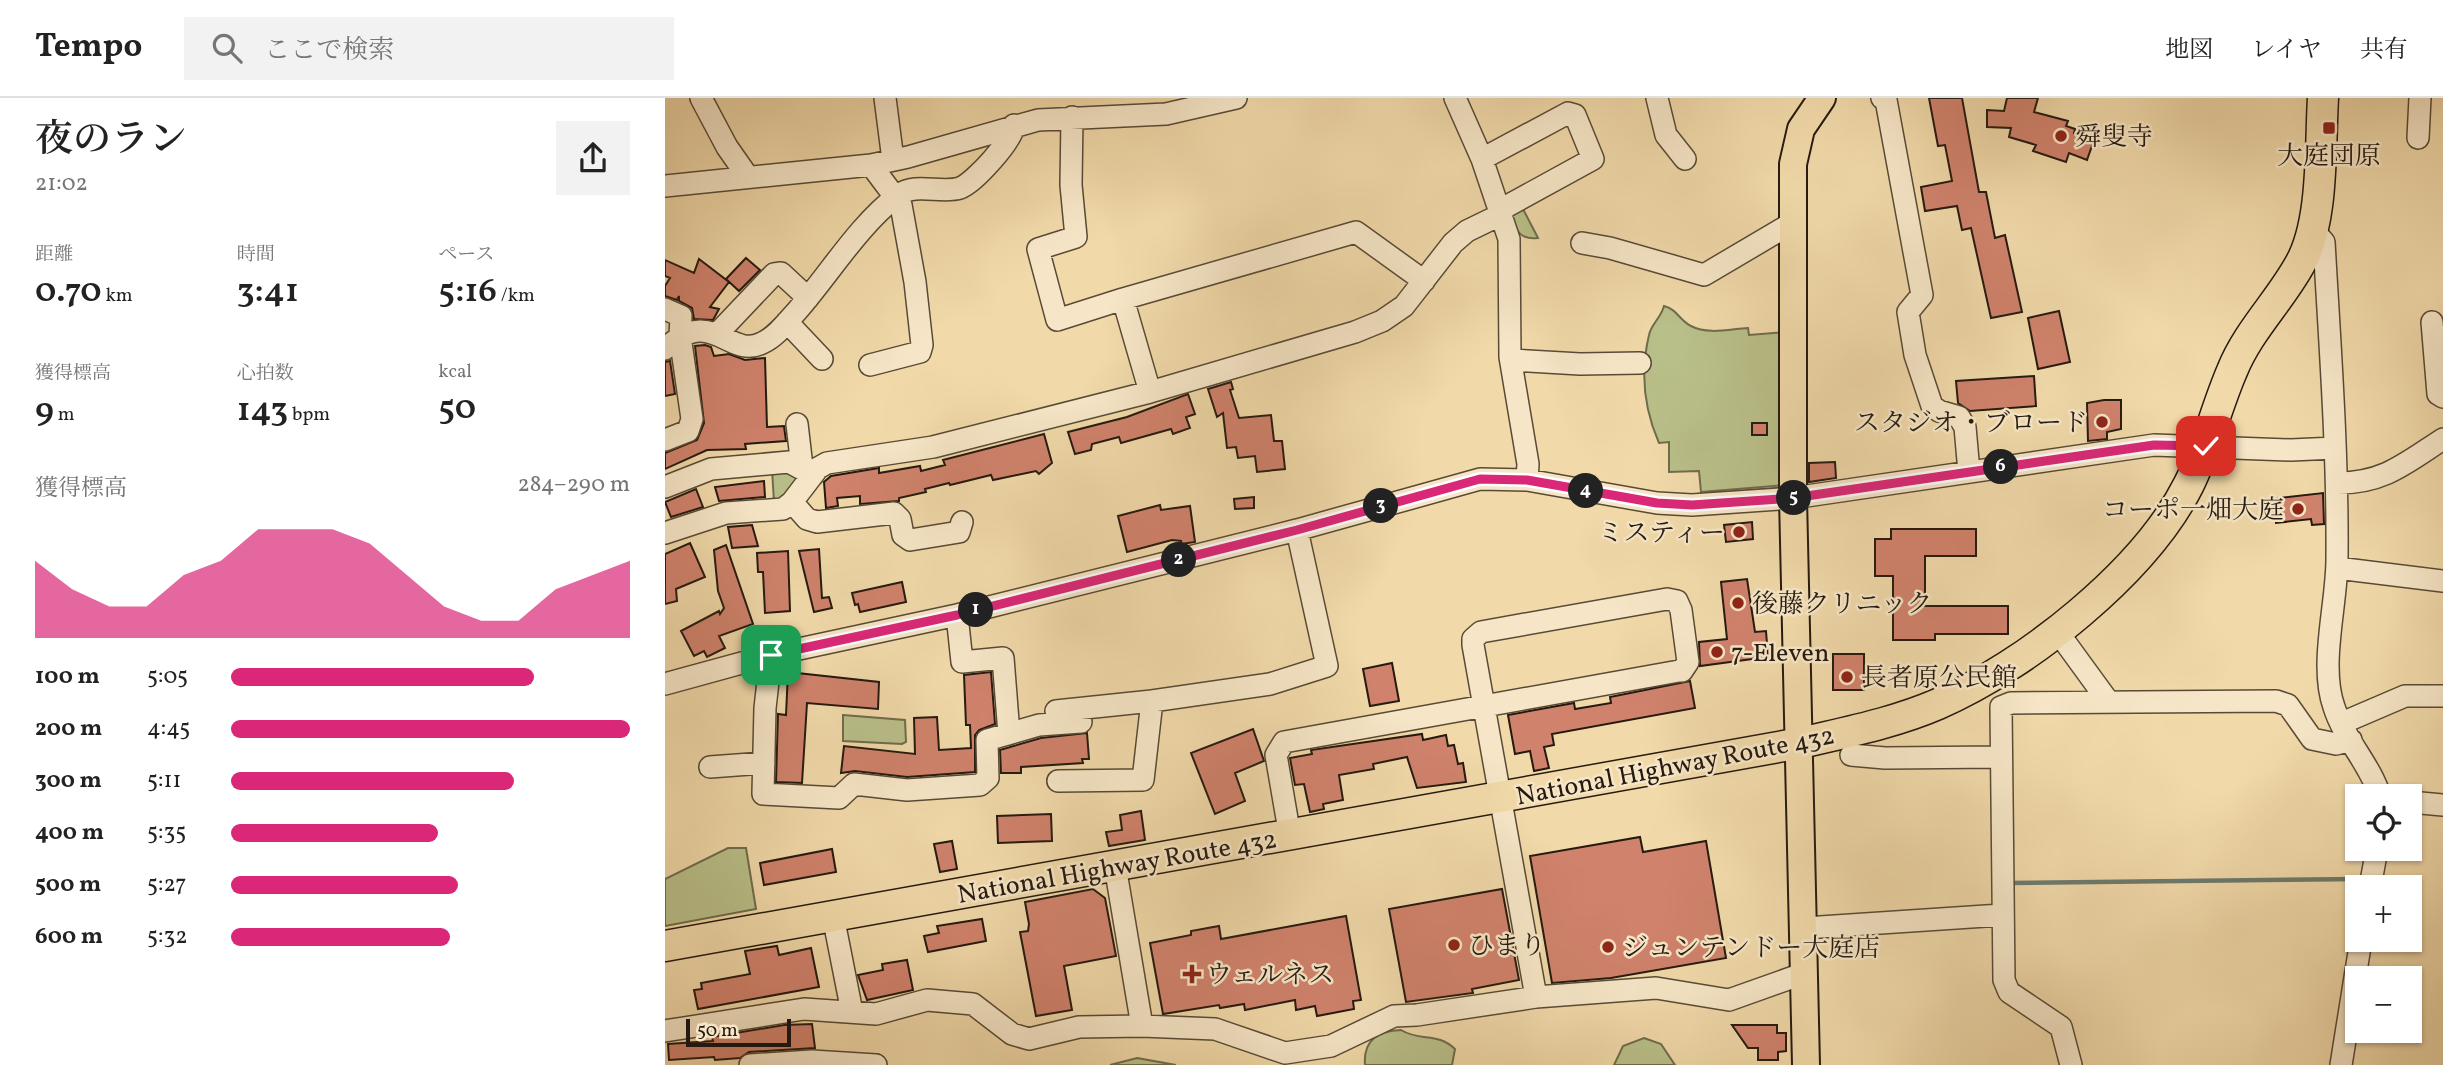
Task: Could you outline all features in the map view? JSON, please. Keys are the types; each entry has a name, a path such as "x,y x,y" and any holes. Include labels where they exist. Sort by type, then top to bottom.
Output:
{"highway":[{"name":"National Highway Route 432","path":"665,946 1801,743 1877,724 1938,704 1979,684 2057,631 2107,587 2160,530 2188,486 2206,446 2240,353 2301,264 2313,230 2323,98"}],"main road":[{"path":"1806,1065 1801,743 1793,498 1792,223 1795,145 1816,99"}],"street":[{"path":"701,98 727,147 748,177"},
{"path":"885,98 893,160"},
{"path":"665,186 871,164 1014,125 1072,117 1165,114 1236,98"},
{"path":"1455,98 1482,159 1509,239 1511,360 1528,464 1527,480"},
{"path":"1657,98 1666,135 1685,159"},
{"path":"1882,98 1886,100 1922,295 1908,312 1916,355 1933,406 1939,411 1959,417 1965,427 1969,472"},
{"path":"2418,138 2420,98"},
{"path":"665,487 711,469 789,462 807,471 827,463 933,447 1150,392 1370,327 1404,306 1453,243 1467,231 1593,159 1574,115 1568,113 1482,159"},
{"path":"1072,117 1071,185 1076,237 1038,249 1057,320 1356,232 1424,281"},
{"path":"672,342 696,331 718,333 741,345 755,346 771,338 808,298 855,236 896,197 909,189 952,189 967,184 1013,137 1014,125"},
{"path":"870,365 920,352 922,345 915,282 901,205 871,164"},
{"path":"1582,243 1610,248 1704,275 1792,223"},
{"path":"2313,230 2324,242 2338,483 2337,568 2330,672 2333,707 2367,764 2375,784"},
{"path":"718,333 774,274 781,274 808,298"},
{"path":"1123,299 1150,392"},
{"path":"665,309 681,316 672,342 692,424 688,431 665,440"},
{"path":"787,322 822,359"},
{"path":"2433,323 2438,394 2443,397"},
{"path":"1511,360 1580,364 1640,363"},
{"path":"665,533 726,513 778,510 792,502 807,471 797,424"},
{"path":"2338,483 2356,483 2391,474 2443,439"},
{"path":"665,684 771,655 957,615 1297,530 1480,479 1527,480 1657,503 1692,505 1793,498 2154,445 2291,450 2335,448"},
{"path":"792,502 807,519 817,522 894,513 900,519 903,535 910,540 959,532 962,522"},
{"path":"1028,713 1152,701 1270,684 1327,666 1297,530"},
{"path":"2337,568 2443,581"},
{"path":"1290,835 1276,755 1284,742 1483,706 1682,671 1688,662 1679,605 1667,599 1481,632 1473,639 1483,706 1537,997"},
{"path":"957,615 962,662 1003,658 1010,734"},
{"path":"2057,631 2108,701"},
{"path":"771,655 763,794 839,798 854,784 907,790 980,785 988,778 986,740 1038,724 1081,722"},
{"path":"2071,1065 2061,1027 2006,988 2001,915 1999,757 1999,713 2005,705 2108,701 2276,701 2288,705 2312,739 2336,744 2347,732 2405,696 2443,696"},
{"path":"1059,781 1143,780 1152,701"},
{"path":"1851,755 1885,758 1999,757"},
{"path":"710,766 764,763"},
{"path":"2422,803 2443,805"},
{"path":"1115,866 1142,1026"},
{"path":"1805,928 2001,915"},
{"path":"834,916 852,1013"},
{"path":"2341,1065 2359,952"},
{"path":"665,1031 804,1009 852,1013 886,1012 927,1000 973,1004 1012,1034 1030,1040 1079,1027 1215,1029 1285,1053 1331,1046 1394,1016 1537,997 1656,988 1685,990 1717,1000 1729,1000 1805,973"},
{"path":"750,1065 876,1065"}],"green space":[{"path":"1522,207 1538,238 1524,236 1517,231 1510,217"},
{"path":"1664,306 1698,329 1719,331 1748,328 1749,335 1786,332 1787,485 1701,492 1699,471 1669,472 1669,442 1659,443 1654,430 1644,377 1649,335"},
{"path":"772,469 800,476 797,488 774,502"},
{"path":"843,715 905,720 906,742 843,741"},
{"path":"728,848 746,848 756,909 665,926 665,879"},
{"path":"1401,1030 1448,1044 1455,1049 1452,1065 1365,1065 1369,1043 1374,1038 1385,1032"},
{"path":"1644,1038 1661,1044 1675,1065 1614,1065 1623,1046"},
{"path":"1137,1058 1176,1065 1110,1065"}],"building":[{"path":"1929,98 1962,98 1979,192 1986,192 1995,238 2005,235 2022,312 1991,318 1971,228 1962,230 1957,206 1925,211 1921,187 1952,181 1945,145 1938,146"},
{"path":"2007,98 2038,98 2034,112 2068,121 2066,126 2075,129 2074,133 2094,140 2087,160 2069,153 2066,162 2033,151 2036,145 2009,137 2011,128 1987,127 1987,110 2004,111"},
{"path":"746,258 760,270 739,291 726,279"},
{"path":"699,259 729,282 710,307 719,309 713,320 694,319 692,308 679,301 679,296 677,300 665,296 665,286 670,278 665,276 665,260 694,273"},
{"path":"2059,311 2070,362 2038,369 2028,318"},
{"path":"695,346 711,347 714,356 729,354 745,360 765,358 767,427 784,426 786,441 745,444 746,449 707,450 665,469 665,453 697,440 704,423"},
{"path":"670,361 675,394 665,396 665,362"},
{"path":"2034,376 2036,406 1970,411 1958,403 1956,381"},
{"path":"1231,382 1233,389 1230,390 1239,418 1271,415 1274,441 1282,441 1285,469 1257,472 1255,456 1238,458 1236,447 1227,448 1223,413 1217,417 1208,389"},
{"path":"1188,394 1195,414 1186,417 1190,428 1173,434 1171,429 1121,443 1119,437 1092,444 1091,450 1075,454 1068,432 1127,417"},
{"name":"スタジオ・ブロード","path":"2121,400 2121,429 2107,432 2107,439 2088,441 2087,403"},
{"path":"1752,423 1767,423 1767,435 1752,435"},
{"path":"1044,434 1052,463 1039,474 1036,471 993,480 991,475 950,485 949,483 899,498 899,501 860,504 860,496 837,498 838,506 826,508 824,482 831,476 879,468 879,473 920,466 921,471 945,465 943,460"},
{"path":"1835,462 1836,478 1809,482 1809,463"},
{"path":"764,481 765,497 719,501 715,487"},
{"path":"696,489 703,507 671,517 665,502"},
{"name":"コーポ一畑大庭","path":"2323,493 2324,524 2312,525 2311,519 2276,523 2276,520 2271,520 2270,499"},
{"path":"1254,497 1254,508 1235,509 1234,499"},
{"path":"1160,505 1161,510 1190,506 1195,542 1181,544 1181,541 1172,540 1127,552 1118,516"},
{"name":"ミスティー","path":"1752,522 1753,539 1726,542 1724,525"},
{"path":"752,525 758,546 732,548 728,527"},
{"path":"1891,529 1976,529 1976,556 1925,556 1925,606 2008,606 2008,634 1935,634 1935,640 1893,640 1893,576 1875,576 1875,539 1891,539"},
{"path":"690,543 705,577 676,589 677,601 665,604 665,554"},
{"path":"726,545 753,624 719,636 725,648 707,657 704,651 694,656 681,631 719,611 720,614 724,608 718,591 714,550"},
{"path":"819,549 822,598 829,597 832,608 814,612 799,551"},
{"path":"788,551 790,611 765,613 763,572 758,572 757,553"},
{"path":"1747,579 1755,632 1766,631 1768,657 1700,666 1699,642 1727,639 1721,582"},
{"path":"902,582 906,602 860,612 858,604 855,605 852,593"},
{"name":"長者原公民館","path":"1833,654 1864,654 1864,690 1833,690"},
{"path":"1392,663 1399,701 1370,706 1363,669"},
{"path":"788,672 879,682 878,709 807,703 802,783 776,782 778,714 786,715"},
{"path":"991,672 995,724 979,730 975,735 975,772 907,777 855,771 841,773 844,746 915,754 914,718 937,717 939,750 971,748 970,725 966,725 964,675"},
{"path":"1690,681 1695,708 1552,734 1554,745 1544,747 1549,768 1534,771 1530,751 1515,754 1508,715 1574,703 1575,709 1611,703 1610,697"},
{"path":"1253,729 1264,761 1235,773 1245,801 1215,814 1191,753"},
{"path":"1087,733 1089,759 1082,759 1083,763 1021,767 1021,773 1001,773 1000,750 1041,738"},
{"path":"1422,734 1423,740 1446,735 1448,746 1454,745 1458,764 1463,763 1466,782 1417,788 1407,757 1373,764 1374,769 1339,775 1343,800 1323,804 1324,809 1310,812 1304,784 1295,785 1290,758 1312,754 1311,750"},
{"path":"1141,811 1145,840 1109,846 1106,832 1122,830 1120,815"},
{"path":"1051,814 1052,841 998,843 997,816"},
{"path":"1640,837 1643,852 1706,841 1726,958 1611,978 1552,983 1530,856"},
{"path":"952,841 957,869 940,872 934,844"},
{"path":"832,849 836,872 764,885 760,863"},
{"path":"1093,889 1105,898 1116,956 1064,966 1072,1010 1036,1016 1020,932 1028,931 1025,902"},
{"name":"ひまり","path":"1502,889 1519,980 1472,989 1473,993 1406,1002 1389,909"},
{"path":"1346,916 1361,1000 1353,1001 1354,1009 1317,1016 1315,1006 1296,1010 1295,1000 1245,1010 1244,1004 1220,1008 1219,1005 1163,1014 1150,943 1219,926 1221,939"},
{"path":"982,919 986,941 928,952 924,936 939,933 937,926"},
{"path":"777,946 779,955 811,948 819,987 698,1009 694,990 702,989 701,983 750,974 745,951"},
{"path":"907,960 913,990 867,1000 858,975 883,970 882,964"},
{"path":"812,1024 815,1048 749,1052 740,1058 669,1060 668,1044 713,1041 712,1037 784,1025"},
{"path":"1732,1025 1777,1025 1777,1033 1786,1033 1786,1051 1778,1052 1778,1060 1758,1060 1758,1048 1748,1048"}],"waterway":[{"path":"2008,883 2345,879"}],"place":[{"name":"大庭団原","path":"2329,128"},
{"name":"舜叟寺","path":"2061,136"},
{"name":"スタジオ・ブロード","path":"2102,422"},
{"name":"コーポ一畑大庭","path":"2298,509"},
{"name":"ミスティー","path":"1739,532"},
{"name":"後藤クリニック","path":"1738,603"},
{"name":"7-Eleven","path":"1717,652"},
{"name":"長者原公民館","path":"1847,677"},
{"name":"ひまり","path":"1454,945"},
{"name":"ジュンテンドー大庭店","path":"1608,947"},
{"name":"ウェルネス","path":"1192,974"}],"route":[{"path":"771,655 957,615 1297,530 1480,479 1527,480 1657,503 1692,505 1793,498 2154,445 2206,446"}]}
